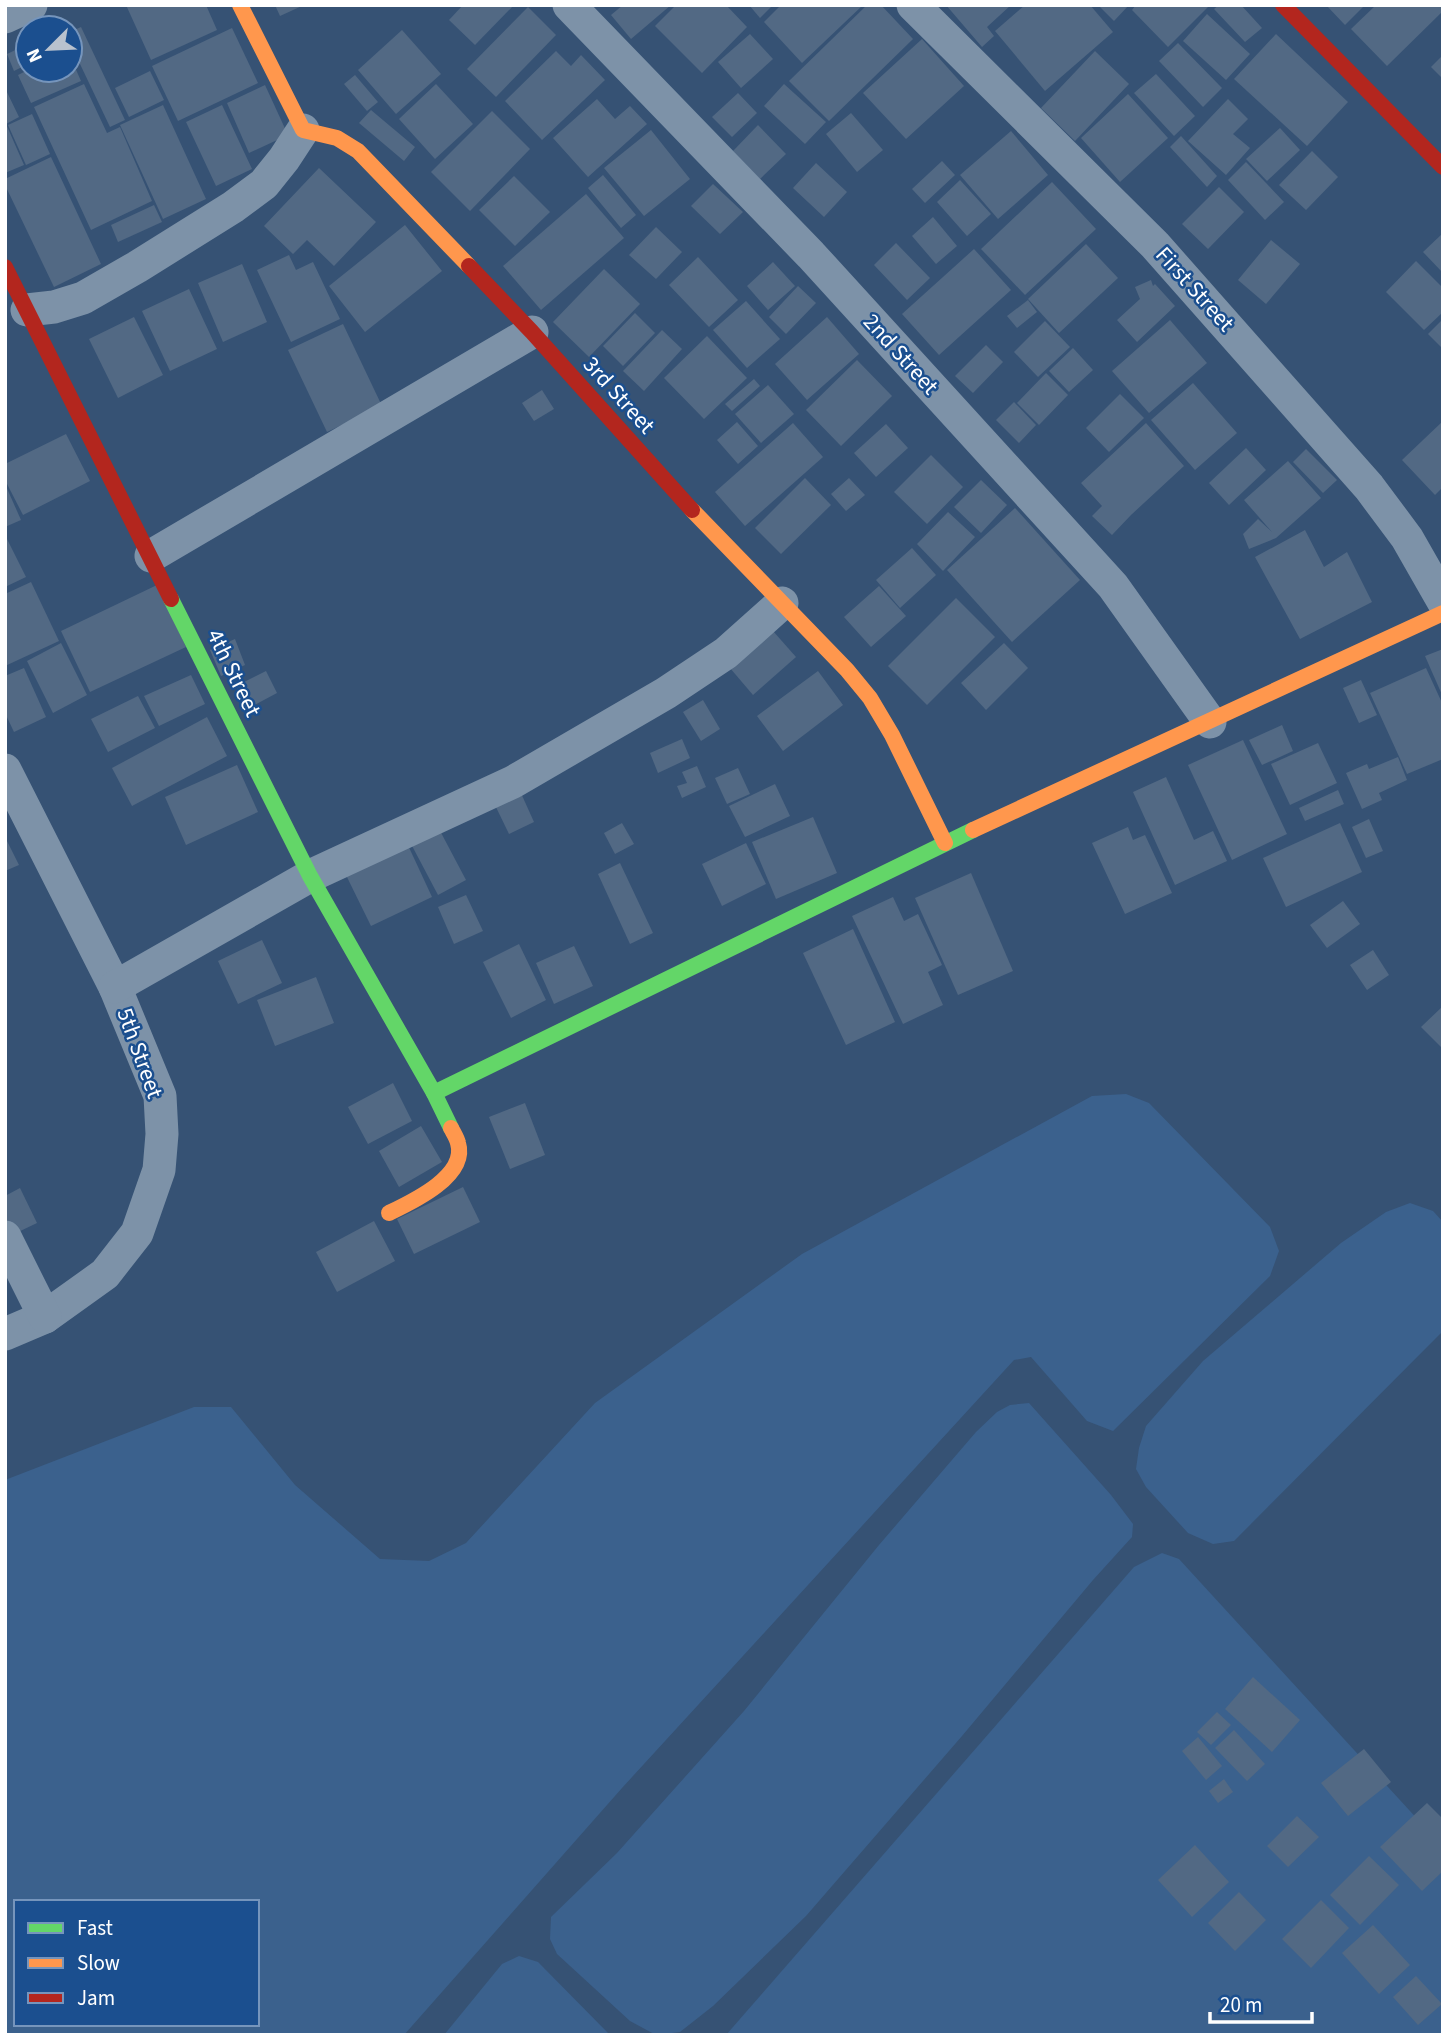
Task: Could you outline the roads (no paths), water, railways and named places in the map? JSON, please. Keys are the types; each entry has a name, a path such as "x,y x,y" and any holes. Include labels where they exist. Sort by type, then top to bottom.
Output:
{"street":[{"path":"5,17 31,5"},
{"path":"27,310 54,307 83,298 137,267 233,207 264,184 284,159 303,130 240,5"},
{"name":"2nd Street","path":"569,5 811,255 1113,586 1210,722"},
{"name":"First Street","path":"913,5 1164,255 1369,486 1407,538 1443,601"},
{"path":"1283,5 1443,167"},
{"name":"3rd Street","path":"303,130 328,134 349,143 366,158 532,332 694,512 847,670 870,698 892,735 945,843"},
{"name":"4th Street","path":"5,267 310,876 434,1093 459,1144 459,1157 451,1171 427,1194 389,1213"},
{"path":"150,556 532,332"},
{"path":"115,987 310,876 513,782 666,693 726,653 782,603"},
{"path":"434,1093 945,843 1443,613"},
{"name":"5th Street","path":"5,770 115,987 159,1096 162,1134 159,1170 137,1233 105,1274 46,1317 5,1334"},
{"path":"5,1237 46,1317"}],"water":[{"path":"1126,1094 1149,1103 1270,1227 1279,1251 1270,1276 1113,1431 1087,1421 1031,1357 1014,1360 622,1788 404,2035 5,2035 5,1480 194,1407 231,1407 295,1485 380,1559 429,1561 466,1543 595,1403 802,1254 1092,1096"},
{"path":"1410,1203 1433,1211 1443,1222 1443,1331 1234,1541 1213,1544 1188,1533 1146,1487 1136,1469 1146,1426 1203,1361 1341,1243 1386,1212"},
{"path":"1029,1403 1111,1495 1133,1524 1132,1537 806,1916 713,2006 680,2032 656,2035 630,2021 557,1954 550,1939 551,1917 617,1853 744,1711 879,1545 976,1432 997,1412 1010,1405"},
{"path":"1162,1553 1179,1559 1443,1847 1443,2035 726,2035 1134,1567"},
{"path":"519,1956 538,1962 610,2035 444,2035 502,1964"}]}
